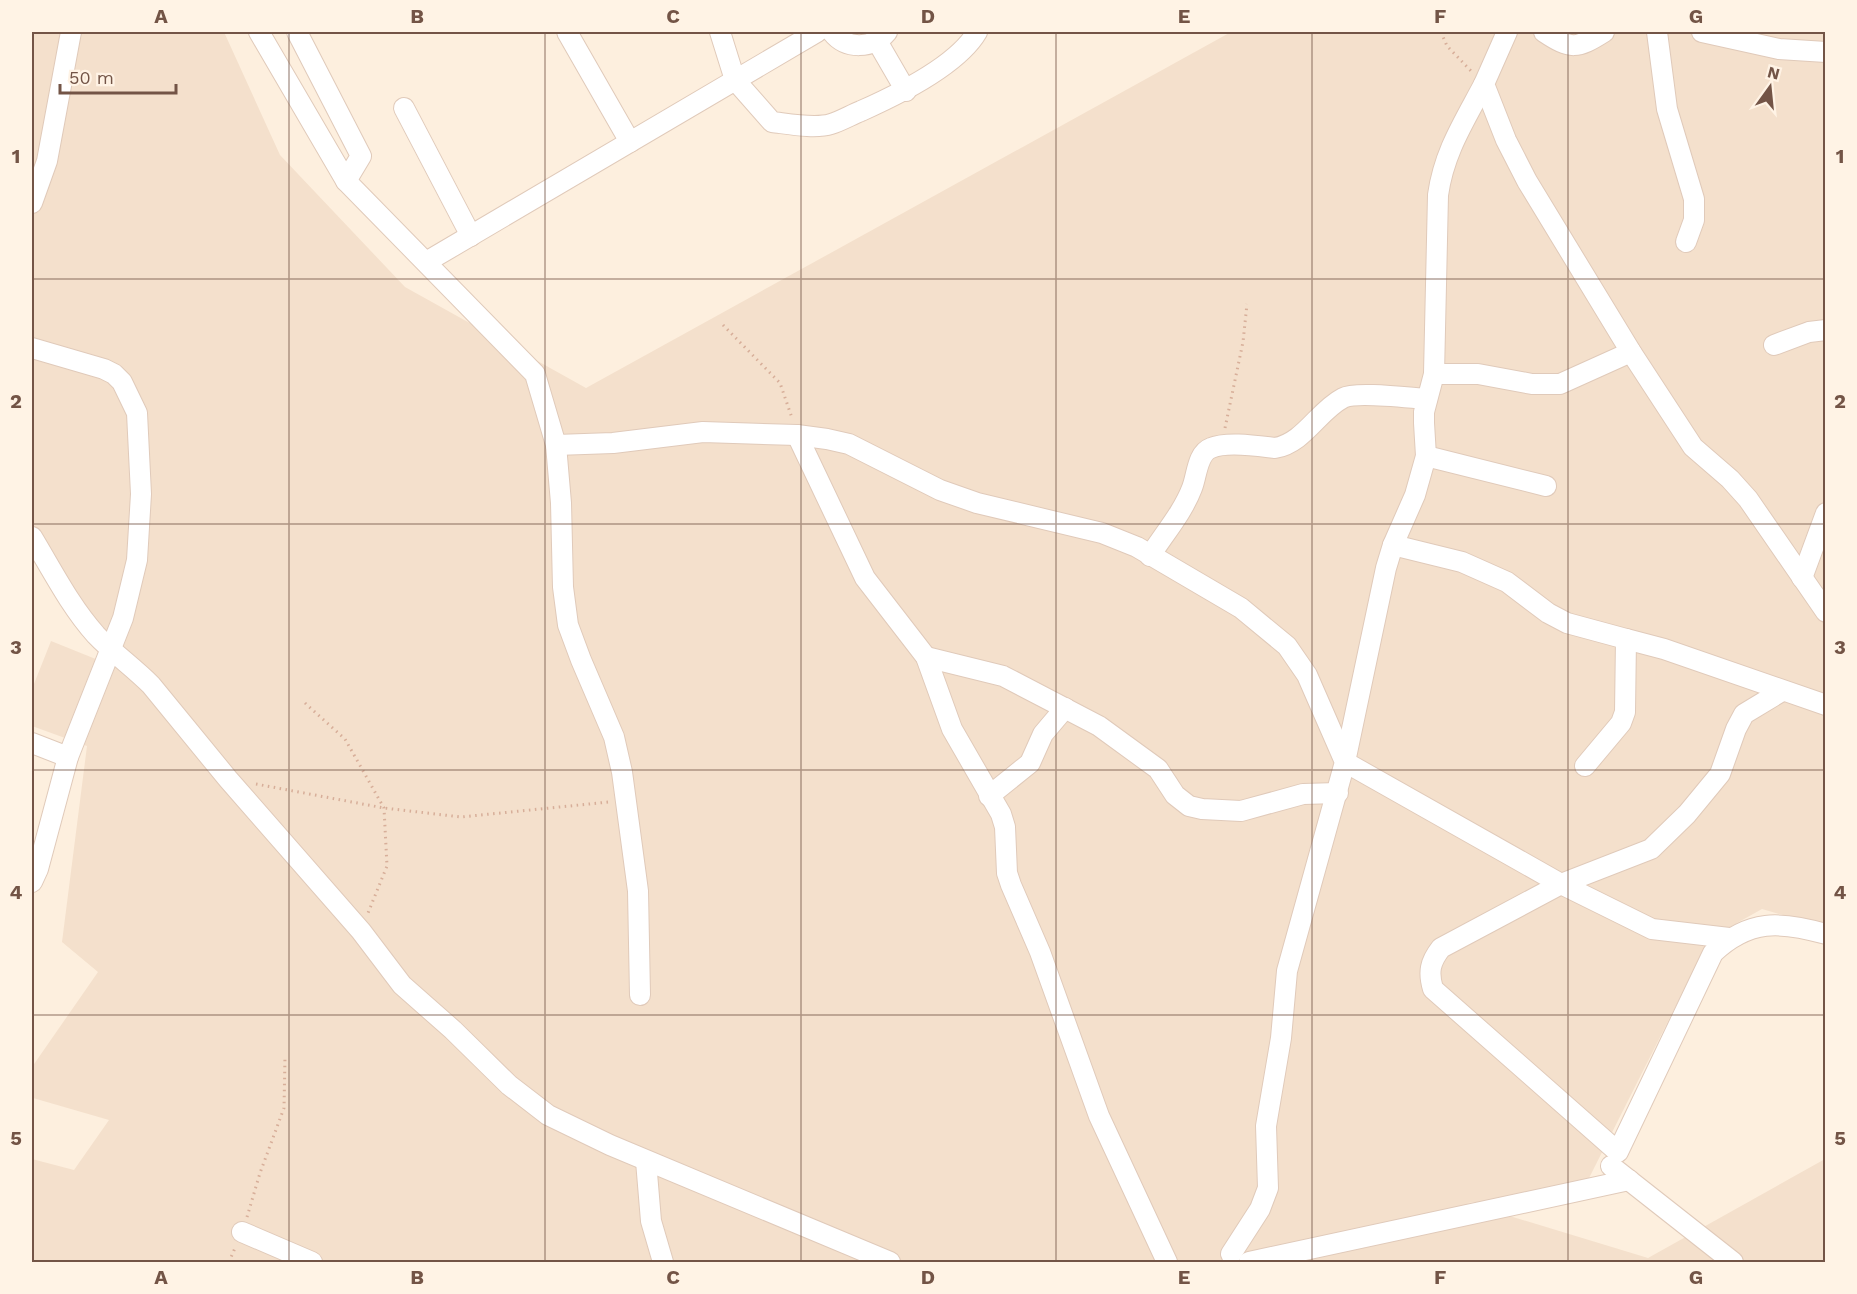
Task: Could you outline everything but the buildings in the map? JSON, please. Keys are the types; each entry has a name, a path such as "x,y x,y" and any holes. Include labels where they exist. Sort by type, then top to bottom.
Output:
{"street":[{"path":"32,203 47,161 71,32"},
{"path":"259,32 346,180 535,374 556,445 561,503 563,587 568,624 614,737 622,772 638,891 640,995"},
{"path":"297,32 361,156 346,180"},
{"path":"567,32 630,142"},
{"path":"720,32 735,80 772,122 800,125 830,125 906,91 955,57 977,32"},
{"path":"426,262 817,32"},
{"path":"832,32 844,42 855,45 866,45 882,36 906,91"},
{"path":"1231,1254 1260,1209 1268,1188 1266,1126 1281,1038 1287,970 1338,793 1378,603 1393,545 1415,495 1426,456 1424,423 1427,399 1434,374 1438,195 1441,173 1448,152 1484,84 1507,32"},
{"path":"1544,32 1561,43 1572,46 1585,44 1604,32"},
{"path":"1657,32 1667,109 1694,199 1694,220 1686,242"},
{"path":"1702,32 1779,49 1826,52"},
{"path":"1484,84 1506,140 1527,180 1631,352 1693,447 1730,479 1748,499 1826,612"},
{"path":"404,108 471,236"},
{"path":"1774,345 1809,332 1826,330"},
{"path":"32,348 111,372 122,382 137,412 141,494 137,560 123,618 68,757 38,869 32,882"},
{"path":"1434,374 1478,374 1532,384 1560,384 1631,352"},
{"path":"1150,556 1185,502 1192,489 1203,454 1210,448 1221,444 1275,448 1284,446 1295,440 1337,402 1350,396 1427,399"},
{"path":"556,445 613,443 704,432 797,435 827,439 849,444 950,493 977,503 1102,533 1137,547 1241,608 1287,646 1307,675 1345,762 1562,884 1652,929 1729,938"},
{"path":"797,435 865,579 926,657 952,729 1001,814 1005,827 1007,873 1011,885 1040,952 1099,1116 1167,1263"},
{"path":"1426,456 1546,486"},
{"path":"1802,578 1826,513"},
{"path":"32,537 81,617 111,651 151,685 228,779 361,931 402,985 453,1030 509,1085 548,1115 646,1161 890,1263"},
{"path":"1393,545 1462,562 1507,582 1548,612 1567,622 1664,649 1826,705"},
{"path":"1585,766 1621,723 1625,712 1626,639"},
{"path":"926,657 1003,676 1099,726 1140,754 1158,770 1175,795 1190,806 1202,809 1241,811 1303,794 1338,793"},
{"path":"1782,691 1744,714 1736,729 1720,774 1687,813 1651,849 1562,884 1441,948 1432,958 1429,975 1433,989 1618,1152 1713,953 1729,938 1770,924 1799,927 1826,934"},
{"path":"989,796 1030,763 1043,734 1065,708"},
{"path":"32,743 68,757"},
{"path":"646,1161 651,1221 663,1263"},
{"path":"1611,1166 1734,1263"},
{"path":"1249,1263 1629,1180"},
{"path":"242,1232 312,1263"}],"path":[{"path":"1442,32 1447,46 1484,84"},
{"path":"1221,444 1243,342 1247,304"},
{"path":"723,325 780,383 797,435"},
{"path":"305,703 345,739 384,808 387,866 361,931"},
{"path":"228,779 384,808 461,817 625,800"},
{"path":"229,1263 242,1232 260,1173 284,1108 285,1057"}],"shaded area":[{"path":"36,32 224,32 280,155 405,287 586,388 1231,32 1825,32 1825,927 1762,909 1710,938 1582,1192 1467,1203 1648,1258 1825,1159 1825,1262 32,1262 32,1159 74,1170 109,1120 33,1098 32,1067 98,972 62,942 87,746 32,726 32,689 51,641 118,668 32,538 32,34"}]}
